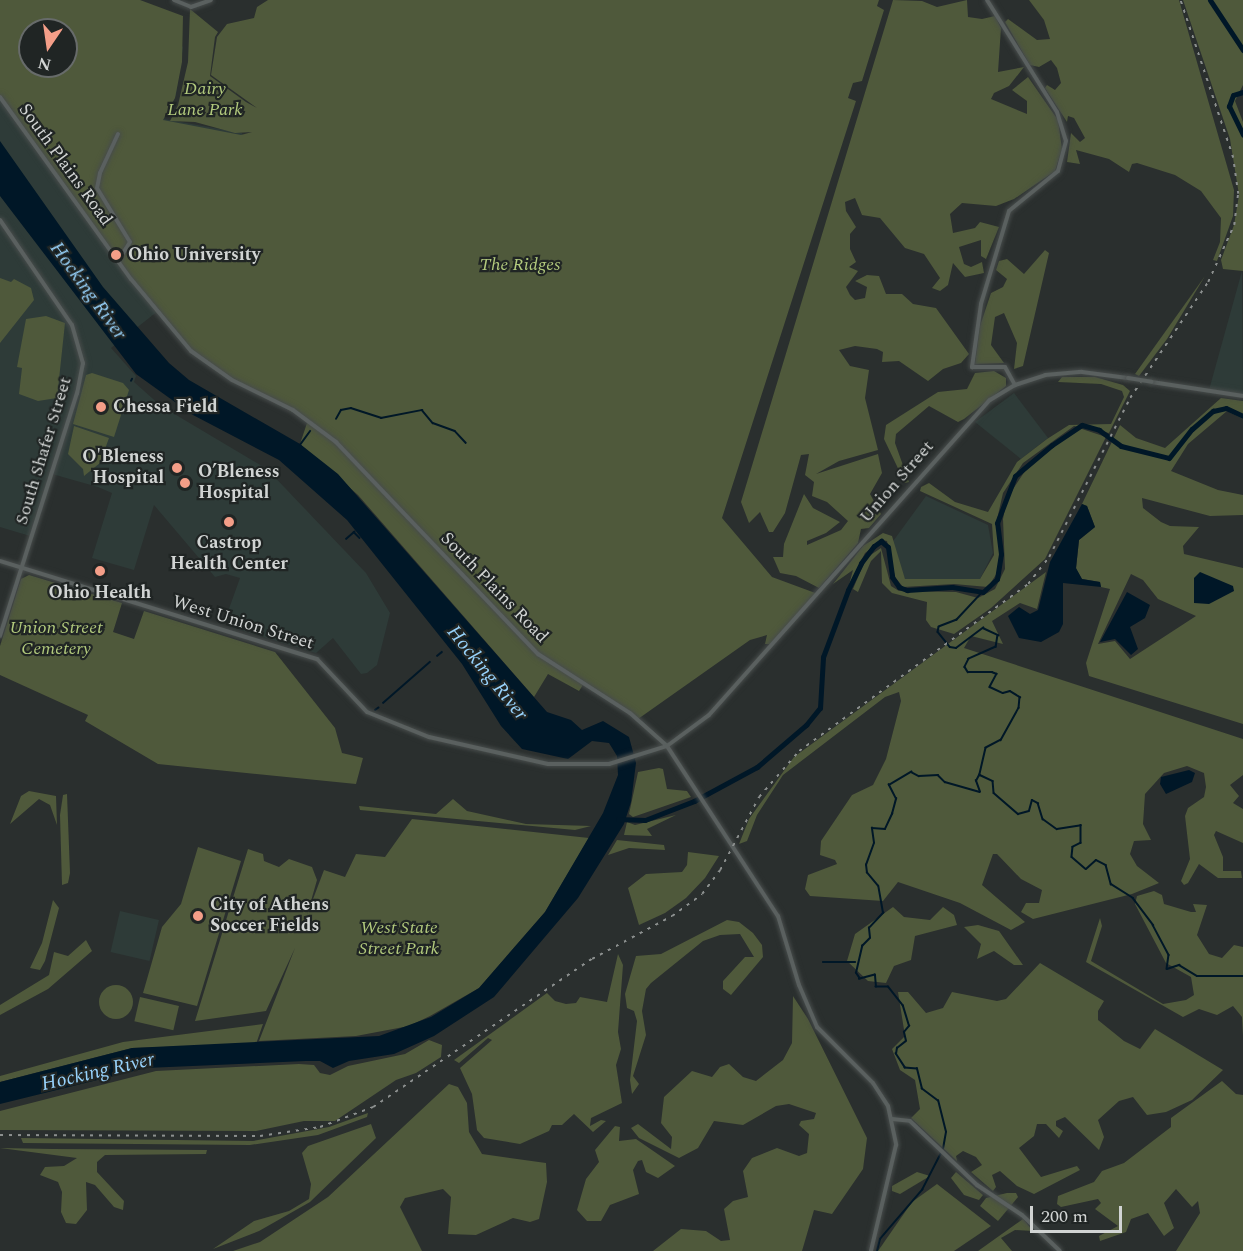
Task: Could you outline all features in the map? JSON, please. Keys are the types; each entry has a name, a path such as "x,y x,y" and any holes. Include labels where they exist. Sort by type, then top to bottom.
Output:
{"main road":[{"path":"174,0 190,7 211,0"},
{"path":"987,0 1057,112 1066,141 1058,171 1009,211 981,304 972,368 1005,367 1015,385"},
{"name":"South Plains Road","path":"0,97 118,261 191,351 232,380 293,410 336,442 538,654 630,713 667,746 778,916 799,985 817,1027 873,1083 892,1119 894,1159 871,1251"},
{"path":"118,134 98,181 101,199 130,242 118,261"},
{"name":"South Shafer Street","path":"0,220 70,321 82,359 80,384 0,636"},
{"name":"Union Street","path":"667,746 722,703 962,428 990,400 1030,378 1068,372 1128,378 1243,396"},
{"name":"West Union Street","path":"0,561 317,659 370,715 429,737 548,764 609,764 648,754 667,746"},
{"path":"892,1119 910,1121 990,1196 1022,1215 1060,1251"}],"shaded area":[{"name":"Ohio University","path":"0,0 140,0 183,47 176,95 164,119 242,133 270,230 196,281 111,348 136,376 134,382 161,406 267,469 366,573 390,613 377,665 367,673 361,674 333,638 316,653 234,628 226,617 240,578 226,574 215,577 154,505 134,570 92,558 112,493 98,487 52,474 30,536 0,527"},
{"path":"1242,271 1243,394 1209,390"},
{"path":"1014,393 1048,438 1021,459 975,422"},
{"path":"926,496 988,525 993,553 980,579 905,579 891,544"},
{"path":"120,911 159,920 150,961 111,952"}],"green space":[{"name":"The Ridges","path":"0,0 140,0 183,16 182,62 175,98 163,120 241,135 252,132 235,133 195,122 170,121 178,105 188,62 190,9 218,32 215,37 210,76 257,108 211,75 217,37 227,24 254,18 257,7 268,0 879,0 877,6 884,10 862,81 853,83 848,98 856,101 722,518 772,577 818,594 770,644 765,644 767,635 750,640 638,719 583,685 579,691 548,674 534,697 358,495 300,444 308,420 232,380 191,351 162,319 0,97"},
{"path":"893,0 922,1 937,7 967,0 968,17 982,19 995,16 1001,28 998,72 1024,67 1009,86 994,93 991,99 1027,114 1027,101 1012,90 1028,77 1058,120 1062,149 1055,171 1014,199 996,206 962,203 950,214 953,233 975,228 980,222 999,227 986,259 981,256 981,240 959,247 964,264 971,267 982,262 984,273 965,277 953,263 948,285 940,291 932,288 940,278 924,254 905,248 880,218 862,215 855,198 845,202 846,211 856,227 850,234 850,249 856,262 849,267 858,271 846,287 850,295 855,300 865,298 867,287 855,281 867,275 879,276 886,294 902,294 913,304 936,308 969,354 961,363 943,369 928,381 899,361 882,362 883,352 877,349 855,346 839,350 850,366 869,370 865,398 878,450 839,461 816,474 878,454 882,473 870,494 881,514 869,528 861,529 858,543 819,588 796,576 780,573 773,557 783,557 784,544 804,494 813,508 840,522 826,533 807,541 807,545 841,530 848,521 827,502 812,496 814,482 805,475 809,454 801,455 785,513 773,532 769,532 760,512 749,523 741,502"},
{"path":"1029,0 1179,0 1234,190 1233,216 1217,261 1213,260 1220,242 1221,218 1201,191 1175,175 1137,163 1132,164 1129,172 1109,159 1076,150 1080,164 1067,162 1071,133 1080,142 1085,138 1074,118 1068,116 1067,122 1045,88 1047,85 1055,90 1061,83 1057,68 1051,60 1039,67 1030,65 1005,22 1008,19 1037,40 1050,39 1044,20"},
{"path":"1183,0 1243,0 1243,85 1235,101 1243,122 1243,271 1223,269 1221,260 1234,225 1239,195 1230,139"},
{"path":"1045,250 1049,253 1023,366 1014,369 1017,343 1004,313 995,317 991,345 1004,363 975,364 980,326 991,293 1003,287 1007,279 996,270 999,261 1007,259 1024,274"},
{"path":"1205,276 1167,339 1139,376 1135,374"},
{"path":"0,278 11,282 14,279 31,288 34,300 0,343"},
{"path":"46,316 65,323 57,398 38,401 19,394 22,368 17,367 26,319"},
{"path":"994,371 1006,378 1006,386 964,419 958,422 929,406 896,434 895,443 909,482 905,483 884,439 886,425 938,392 967,389 975,373"},
{"name":"Chessa Field","path":"92,373 123,383 129,390 114,437 73,424 86,375"},
{"path":"1062,377 1095,377 1123,385 1130,391 1109,433 1074,426 1023,463 1003,493 996,524 1000,550 997,573 988,587 954,584 903,587 895,577 887,541 882,540 865,553 849,585 853,570 833,584 863,546 883,533 892,536 905,579 980,579 994,555 992,524 920,491 921,487 929,483 955,502 988,512 1017,462 1047,439 1069,425 1111,424 1124,397 1122,391 1101,384 1058,382"},
{"path":"1221,398 1243,401 1243,419 1227,411 1188,444 1171,471 1218,490 1243,495 1243,515 1210,516 1142,498 1143,508 1161,522 1170,526 1199,527 1183,546 1184,554 1243,568 1243,724 1089,676 1086,663 1110,589 1101,587 1100,582 1082,579 1076,569 1079,540 1095,527 1087,506 1082,504 1120,425 1136,438 1165,448","holes":["1131,574 1143,580 1158,599 1196,616 1130,659 1115,641 1098,644"]},
{"path":"74,426 109,438 100,463 84,476 83,469 68,454"},
{"path":"1079,428 1106,437 1045,559 991,608 954,634 931,627 926,620 927,602 892,593 882,583 881,551 871,561 858,592 853,589 866,558 881,548 891,586 899,591 956,592 978,598 995,589 1005,569 1003,519 1007,498 1031,462"},
{"path":"1046,572 1037,609 1020,603 992,621 1003,644 971,636 964,648 1243,739 1243,775 1230,785 1239,796 1233,803 1243,809 1243,843 1216,831 1214,835 1223,857 1223,871 1241,871 1242,878 1218,878 1199,864 1188,883 1184,885 1181,881 1190,859 1185,816 1188,808 1204,797 1206,787 1204,773 1187,766 1164,773 1145,794 1143,824 1151,840 1134,841 1130,854 1137,866 1159,883 1132,894 1033,919 1021,912 1026,903 1039,903 1042,890 1021,879 997,854 993,854 982,885 1025,922 1011,930 960,903 898,882 883,901 810,896 805,889 808,875 837,864 835,860 820,855 821,841 852,795 873,785 886,759 901,701 899,692 885,697 783,775 757,815 747,841 739,844 749,819 794,757"},
{"name":"Union Street Cemetery","path":"29,575 122,603 113,632 134,639 144,611 275,652 335,728 342,753 363,758 356,784 158,764 85,721 88,715 0,675 0,646 21,579"},
{"path":"663,769 667,789 687,791 691,797 633,817 629,814 638,772"},
{"path":"29,791 56,796 57,825 50,805 39,799 10,824 21,796"},
{"path":"67,794 70,873 68,883 62,885 60,815 63,795"},
{"path":"453,799 467,811 526,824 591,826 575,830 360,810 359,806 436,814"},
{"path":"676,815 647,829 652,836 624,835 627,822 635,825"},
{"name":"West State Street Park","path":"412,819 589,838 545,912 479,988 409,1026 356,1036 259,1041 295,948 266,1011 195,1021 248,849 263,854 264,861 279,867 289,859 312,867 317,880 307,915 324,870 345,877 356,854 385,857"},
{"path":"617,840 664,845 665,850 629,848 608,855"},
{"name":"City of Athens Soccer Fields","path":"198,847 241,861 197,1006 143,993 162,927 181,904"},
{"path":"688,852 719,856 705,878 686,898 665,913 639,925 628,888 646,874 682,872 687,865"},
{"path":"1154,891 1162,895 1164,904 1191,912 1196,912 1193,904 1207,905 1197,935 1209,954 1222,958 1234,945 1243,947 1243,1036 1242,1017 1233,1006 1217,1015 1199,1009 1183,1017 1086,962 1100,918 1102,926 1091,961 1163,1004 1186,1000 1194,995 1191,977 1166,963 1135,904 1137,896"},
{"path":"53,900 59,908 45,961 40,970 30,968 42,943"},
{"path":"893,907 904,917 930,920 943,907 954,915 957,925 915,936 911,960 894,966 886,983 868,981 847,961 855,934"},
{"path":"727,920 739,922 753,933 762,945 763,957 731,995 723,989 723,981 745,957 754,957 740,934 720,935 703,941 651,983 646,989 642,1011 646,1035 633,1076 639,1084 632,1094 630,1080 637,1021 634,1011 627,1008 625,994 636,956 661,954"},
{"path":"978,925 999,931 1023,965 1014,965 994,951 977,959 981,944 964,927"},
{"path":"86,940 92,951 48,989 0,1015 0,1005 49,975 54,952 68,956"},
{"path":"618,954 623,965 618,1032 621,1049 616,1065 622,1103 591,1118 590,1126 601,1120 606,1121 593,1132 574,1114 562,1125 552,1125 549,1131 520,1144 484,1138 477,1130 472,1094 460,1068 492,1040 488,1038 459,1063 454,1060 547,993 555,1001 566,1004 576,1003 580,997 607,1002"},
{"path":"1040,963 1104,1001 1098,1011 1098,1020 1124,1041 1140,1049 1155,1029 1223,1070 1192,1100 1166,1112 1147,1115 1133,1097 1119,1101 1098,1120 1104,1137 1099,1150 1065,1117 1056,1121 1056,1126 1063,1131 1059,1138 1046,1124 1037,1124 1034,1136 1019,1148 1041,1177 1077,1166 1080,1170 1034,1194 1017,1186 1000,1171 992,1175 996,1187 993,1191 971,1172 982,1165 976,1157 963,1151 956,1156 957,1161 911,1118 920,1109 915,1080 900,1070 892,1049 905,1036 898,992 908,992 926,1013 943,1008 952,992 997,1001 1006,999"},
{"path":"116,985 128,990 133,1002 128,1014 116,1019 104,1014 99,1002 104,990"},
{"path":"793,996 808,1019 867,1138 863,1169 832,1214 814,1210 802,1251 653,1251 681,1229 706,1231 721,1241 730,1240 724,1209 733,1201 748,1197 743,1171 752,1158 777,1148 799,1156 807,1153 809,1134 799,1125 801,1121 814,1119 816,1113 789,1104 776,1106 743,1125 714,1121 698,1148 679,1158 639,1138 631,1128 638,1124 671,1149 672,1137 661,1123 664,1097 692,1071 712,1077 720,1067 729,1064 743,1077 756,1081 783,1060 792,1043"},
{"path":"140,997 179,1006 173,1030 134,1021"},
{"path":"263,1024 256,1044 132,1048 0,1082 0,1076 123,1042"},
{"path":"429,1040 442,1045 441,1057 416,1073 396,1080 335,1121 304,1121 256,1131 0,1130 0,1111 156,1071 299,1064 314,1065 320,1073 330,1075 348,1066 405,1054"},
{"path":"1222,1081 1236,1094 1243,1095 1243,1251 1176,1251 1200,1213 1198,1201 1192,1207 1176,1189 1164,1203 1174,1228 1164,1236 1148,1213 1131,1219 1126,1232 1100,1241 1099,1236 1118,1226 1095,1209 1101,1203 1098,1199 1061,1207 1057,1204 1058,1196 1094,1182 1102,1171 1124,1163 1171,1127 1171,1118"},
{"path":"449,1084 458,1087 467,1103 469,1132 482,1154 546,1163 547,1182 539,1219 530,1222 513,1218 476,1235 448,1234 451,1197 443,1189 405,1198 400,1207 422,1251 233,1251 260,1242 328,1197"},
{"path":"368,1113 367,1117 318,1135 250,1145 23,1143 21,1138 253,1141 329,1127"},
{"path":"371,1124 376,1138 310,1202 259,1231 213,1249 254,1221 289,1211 309,1199 311,1184 302,1153 308,1146"},
{"path":"615,1126 620,1127 619,1141 636,1139 675,1166 658,1178 646,1172 642,1160 638,1161 633,1170 639,1194 610,1205 601,1221 587,1221 577,1210 586,1179 599,1162 595,1150"},
{"path":"0,1148 207,1150 206,1154 105,1155 97,1162 97,1172 124,1201 123,1210 114,1207 95,1185 86,1182 87,1210 76,1224 66,1223 61,1212 62,1192 58,1182 40,1175 45,1167 64,1166 77,1158"},
{"path":"917,1172 930,1176 900,1194 892,1191 892,1186"},
{"path":"956,1172 983,1195 979,1200 964,1195 951,1178"},
{"path":"937,1184 991,1226 954,1251 878,1251 912,1202"},
{"path":"1016,1193 1018,1197 998,1221 980,1206 986,1198"},
{"path":"1023,1219 1033,1231 1015,1230 1001,1238 1012,1251 978,1251"}],"water":[{"name":"Hocking River","path":"0,141 103,287 169,363 189,380 300,444 338,474 547,712 571,720 582,730 603,721 629,737 636,763 631,802 624,824 578,898 494,997 434,1036 394,1054 349,1061 333,1068 320,1061 306,1061 146,1068 0,1104 0,1082 132,1048 379,1036 431,1017 479,988 545,912 603,813 618,775 617,756 609,743 592,741 568,759 522,749 501,726 462,664 347,520 279,460 193,415 136,374 0,196"},
{"path":"1082,504 1087,506 1095,527 1079,540 1076,568 1082,579 1100,582 1101,587 1063,583 1063,624 1059,632 1041,642 1019,638 1008,616 1019,607 1030,614 1038,610 1050,562"},
{"path":"1200,572 1233,586 1234,591 1209,604 1194,603 1194,578"},
{"path":"1127,592 1150,605 1145,618 1130,627 1138,649 1131,655 1115,639 1100,642"},
{"path":"1189,770 1195,773 1192,782 1166,794 1160,784 1161,777"}],"waterway":[{"path":"1210,0 1243,50"},
{"path":"1243,92 1233,95 1229,106 1243,135"},
{"path":"336,419 341,410 351,408 381,418 422,410 433,423 455,431 466,443"},
{"path":"618,819 645,820 694,801 757,767 806,725 820,708 823,657 848,590 861,563 874,546 881,541 888,547 892,577 899,587 907,590 952,587 983,592 997,579 1001,554 997,523 1015,476 1052,445 1082,425 1099,430 1121,446 1169,458 1192,429 1213,411 1226,408 1243,416"},
{"path":"300,445 310,431"},
{"path":"346,539 354,532 360,538"},
{"path":"983,592 957,620 939,627 938,632 950,647 956,648 983,628 998,635 996,647 969,659 965,667 968,672 997,674 990,687 1003,693 1010,691 1020,697 1019,708 1001,740 986,748 980,775 993,781 994,793 1018,814 1029,811 1032,800 1038,803 1043,819 1057,829 1081,825 1081,843 1073,847 1072,857 1086,869 1096,860 1106,865 1111,884 1133,898 1153,925 1169,955 1167,969 1179,965 1197,976 1243,976"},
{"name":"Hocking River","path":"437,656 442,652"},
{"path":"383,703 430,662"},
{"path":"943,1149 946,1132 938,1101 922,1089 917,1069 905,1068 896,1054 897,1048 906,1041 904,1032 909,1026 903,1006 888,987 876,987 875,975 860,979 856,973 862,946 870,938 869,928 883,913 878,886 867,873 866,865 874,843 872,828 885,829 892,814 896,799 889,785 911,772 919,776 938,775 945,782 980,792 976,781 979,775"},
{"path":"823,962 855,962"},
{"path":"877,1251 880,1239 922,1190 941,1153"}],"railway":[{"path":"0,1135 260,1136 320,1127 373,1107 592,959 672,916 702,894 720,870 759,797 799,751 1028,584 1049,557 1130,398 1208,282 1234,225 1238,194 1233,158 1180,0"}],"place":[{"name":"Ohio University","path":"116,255"},
{"name":"Chessa Field","path":"101,407"},
{"name":"O'Bleness Hospital","path":"177,468"},
{"name":"O’Bleness Hospital","path":"185,483"},
{"name":"Castrop Health Center","path":"229,522"},
{"name":"Ohio Health","path":"100,571"},
{"name":"City of Athens Soccer Fields","path":"198,916"}],"park label":[{"name":"Dairy Lane Park","path":"205,100"}]}
